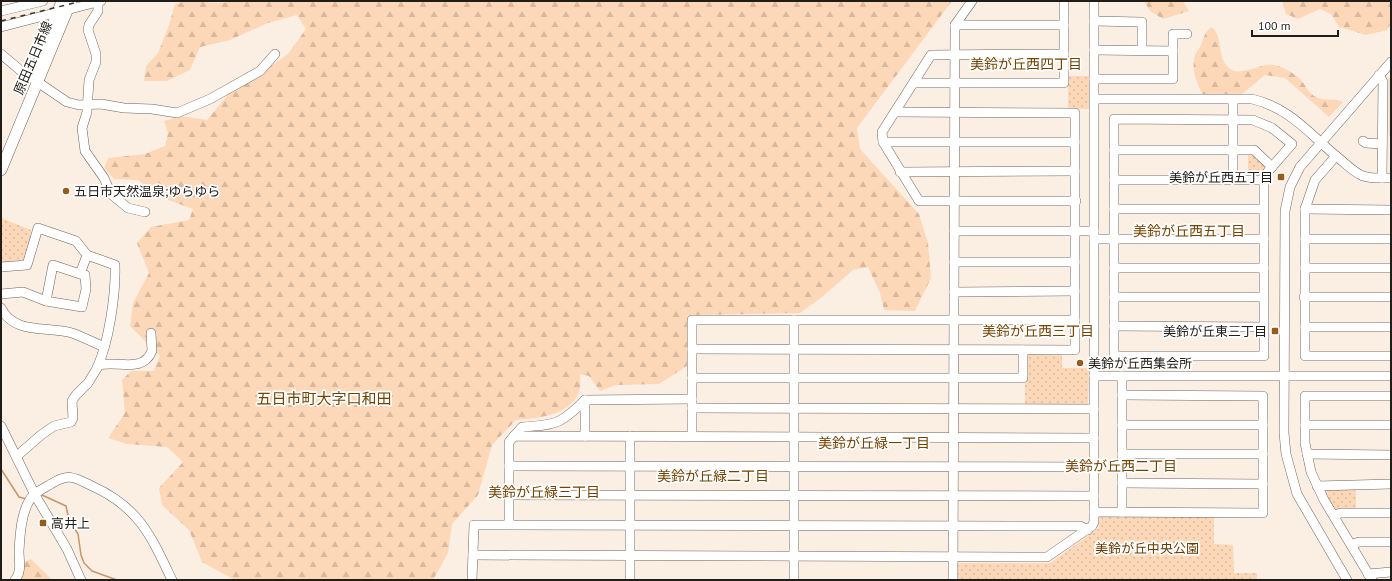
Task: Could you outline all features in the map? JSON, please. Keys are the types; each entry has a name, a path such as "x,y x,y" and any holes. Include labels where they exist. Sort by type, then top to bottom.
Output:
{"main road":[{"name":"原田五日市線","path":"1,154 35,81 48,40 65,6"},
{"name":"原田五日市線","path":"1,170 65,6"}],"street":[{"path":"1,11 43,1"},
{"path":"1,27 41,17 65,6 99,1 98,11 89,25 88,30 96,54 96,62 89,80 88,104 82,130 86,154 104,178 107,189 114,197 128,208 145,212"},
{"path":"953,580 954,54 955,25 972,1"},
{"path":"914,83 1064,84 1064,1"},
{"path":"473,555 1047,557 1088,530 1094,522 1094,1"},
{"path":"41,17 46,20 50,28 48,40"},
{"path":"1094,21 1142,22 1142,50"},
{"path":"955,25 1064,25"},
{"path":"1094,80 1173,79 1173,34 1187,34"},
{"path":"1094,50 1173,51"},
{"path":"1,54 35,81 67,102 79,105 88,104 182,112 210,100 260,71 275,54"},
{"path":"1064,54 931,55 882,132 883,142 919,201 1076,201"},
{"path":"1346,580 1306,513 1290,474 1284,433 1286,202 1294,176 1321,142 1391,62"},
{"path":"1095,100 1252,100 1277,107 1289,115 1336,156 1362,176 1386,178 1383,82 1379,76"},
{"path":"1233,100 1233,180"},
{"path":"692,349 1075,350 1075,113 895,112"},
{"path":"1114,120 1233,120 1262,123 1272,128 1292,144 1264,176 1264,356 1114,356 1114,120"},
{"path":"1363,141 1366,143 1385,142"},
{"path":"883,142 1075,142"},
{"path":"1114,150 1254,150 1272,167"},
{"path":"1336,156 1315,180 1305,209 1305,356 1391,356"},
{"path":"900,172 1075,171"},
{"path":"1114,180 1264,180"},
{"path":"1114,209 1264,209"},
{"path":"1305,209 1391,210"},
{"path":"1,267 27,266 38,228 76,241 87,255 115,264 116,281 104,346 97,368 88,383 72,401 74,418 70,422 54,426 40,435 17,456"},
{"path":"954,231 1076,231 1114,238 1264,239"},
{"path":"1305,239 1391,239"},
{"path":"80,274 87,255"},
{"path":"954,262 1075,262"},
{"path":"1,294 23,292 46,301 82,307 86,289 85,275 53,265 46,301"},
{"path":"1114,268 1264,268"},
{"path":"1304,268 1391,268"},
{"path":"954,292 1075,291"},
{"path":"1114,297 1264,297"},
{"path":"1304,297 1391,297"},
{"path":"1,308 4,315 20,326 71,333 104,346"},
{"path":"692,436 692,320 1075,320"},
{"path":"794,320 794,580"},
{"path":"1114,326 1263,327"},
{"path":"1305,327 1391,327"},
{"path":"97,368 99,365 106,363 134,366 144,362 152,351 150,333"},
{"path":"692,378 1023,378 1023,350"},
{"path":"1094,376 1391,376"},
{"path":"1122,376 1122,512"},
{"path":"1094,512 1263,513 1263,396 1122,395"},
{"path":"1391,396 1305,396 1307,454 1317,486 1370,577 1391,572"},
{"path":"509,524 510,442 522,427 543,426 567,418 586,400 795,408 1094,409"},
{"path":"585,436 586,400"},
{"path":"1122,425 1263,425"},
{"path":"1305,425 1391,425"},
{"path":"1,426 17,456 34,495 67,549 81,580"},
{"path":"514,436 1094,438"},
{"path":"630,436 630,580"},
{"path":"1122,454 1263,454"},
{"path":"1307,454 1391,454"},
{"path":"509,466 1094,467"},
{"path":"15,580 19,572 22,522 29,500 34,495 59,479 69,476 118,499 148,530 172,580"},
{"path":"1122,483 1263,484"},
{"path":"1317,486 1391,484"},
{"path":"509,495 1094,496"},
{"path":"1334,515 1341,513 1391,513"},
{"path":"472,580 474,525 1080,526 1088,530"},
{"path":"1351,545 1359,542 1391,542"}],"shaded area":[{"path":"1391,76 1391,136 1389,136 1388,79"}],"green space":[{"path":"187,1 216,3 231,1 952,1 857,128 860,149 919,214 928,243 931,278 915,311 884,310 880,293 868,267 853,270 822,297 800,313 695,315 689,318 687,366 659,384 616,385 600,391 589,376 580,374 579,392 568,406 560,411 543,417 516,420 492,445 478,495 452,524 448,553 433,580 235,580 202,562 189,530 162,505 159,488 183,462 167,447 127,444 108,438 125,413 122,380 131,371 154,371 160,356 130,326 133,303 149,273 137,243 151,227 189,220 193,209 160,197 138,180 114,179 104,168 108,158 145,154 165,146 168,133 164,121 181,116 207,120 231,91 288,54 306,29 297,15 268,23 230,40 200,47 190,70 167,81 144,81 146,66 158,53 169,25 175,4"},
{"path":"1144,1 1183,1 1189,11 1163,19 1150,11"},
{"path":"1282,1 1391,1 1391,23 1387,30 1366,35 1339,27 1331,14 1320,9 1298,19 1286,14"},
{"path":"1212,27 1218,36 1221,53 1225,64 1234,71 1244,71 1262,66 1273,65 1288,70 1302,81 1310,92 1317,98 1343,102 1329,117 1285,78 1265,75 1241,95 1203,95 1195,76 1194,60 1205,34"},
{"path":"1068,76 1089,76 1089,109 1068,109"},
{"path":"1248,153 1253,153 1266,165 1266,170 1259,177 1248,177"},
{"path":"1,218 31,230 27,256 24,262 1,262"},
{"path":"1029,352 1062,352 1062,368 1089,368 1088,404 1025,405 1025,355"},
{"path":"1356,486 1356,510 1342,510 1334,508 1331,506 1322,490"},
{"name":"美鈴が丘中央公園","path":"1214,515 1214,544 1233,545 1234,573 1257,573 1257,580 956,580 958,563 1050,563 1099,528 1099,516"},
{"path":"31,559 52,580 20,580 23,563"}],"waterway":[{"path":"1,469 19,497 26,499"},
{"path":"42,495 66,506 69,520 78,534 81,555 84,563 92,571 117,580"}],"railway":[{"path":"1,21 82,1"}],"place":[{"name":"美鈴が丘西五丁目","path":"1281,177"},
{"name":"五日市天然温泉;ゆらゆら","path":"66,191"},
{"name":"美鈴が丘東三丁目","path":"1275,331"},
{"name":"美鈴が丘西集会所","path":"1080,363"},
{"name":"高井上","path":"43,523"}],"district":[{"name":"美鈴が丘西四丁目","path":"1026,64"},
{"name":"美鈴が丘西五丁目","path":"1189,231"},
{"name":"美鈴が丘西三丁目","path":"1038,331"},
{"name":"五日市町大字口和田","path":"324,398"},
{"name":"美鈴が丘緑一丁目","path":"874,443"},
{"name":"美鈴が丘西二丁目","path":"1121,466"},
{"name":"美鈴が丘緑二丁目","path":"713,476"},
{"name":"美鈴が丘緑三丁目","path":"544,492"}]}
